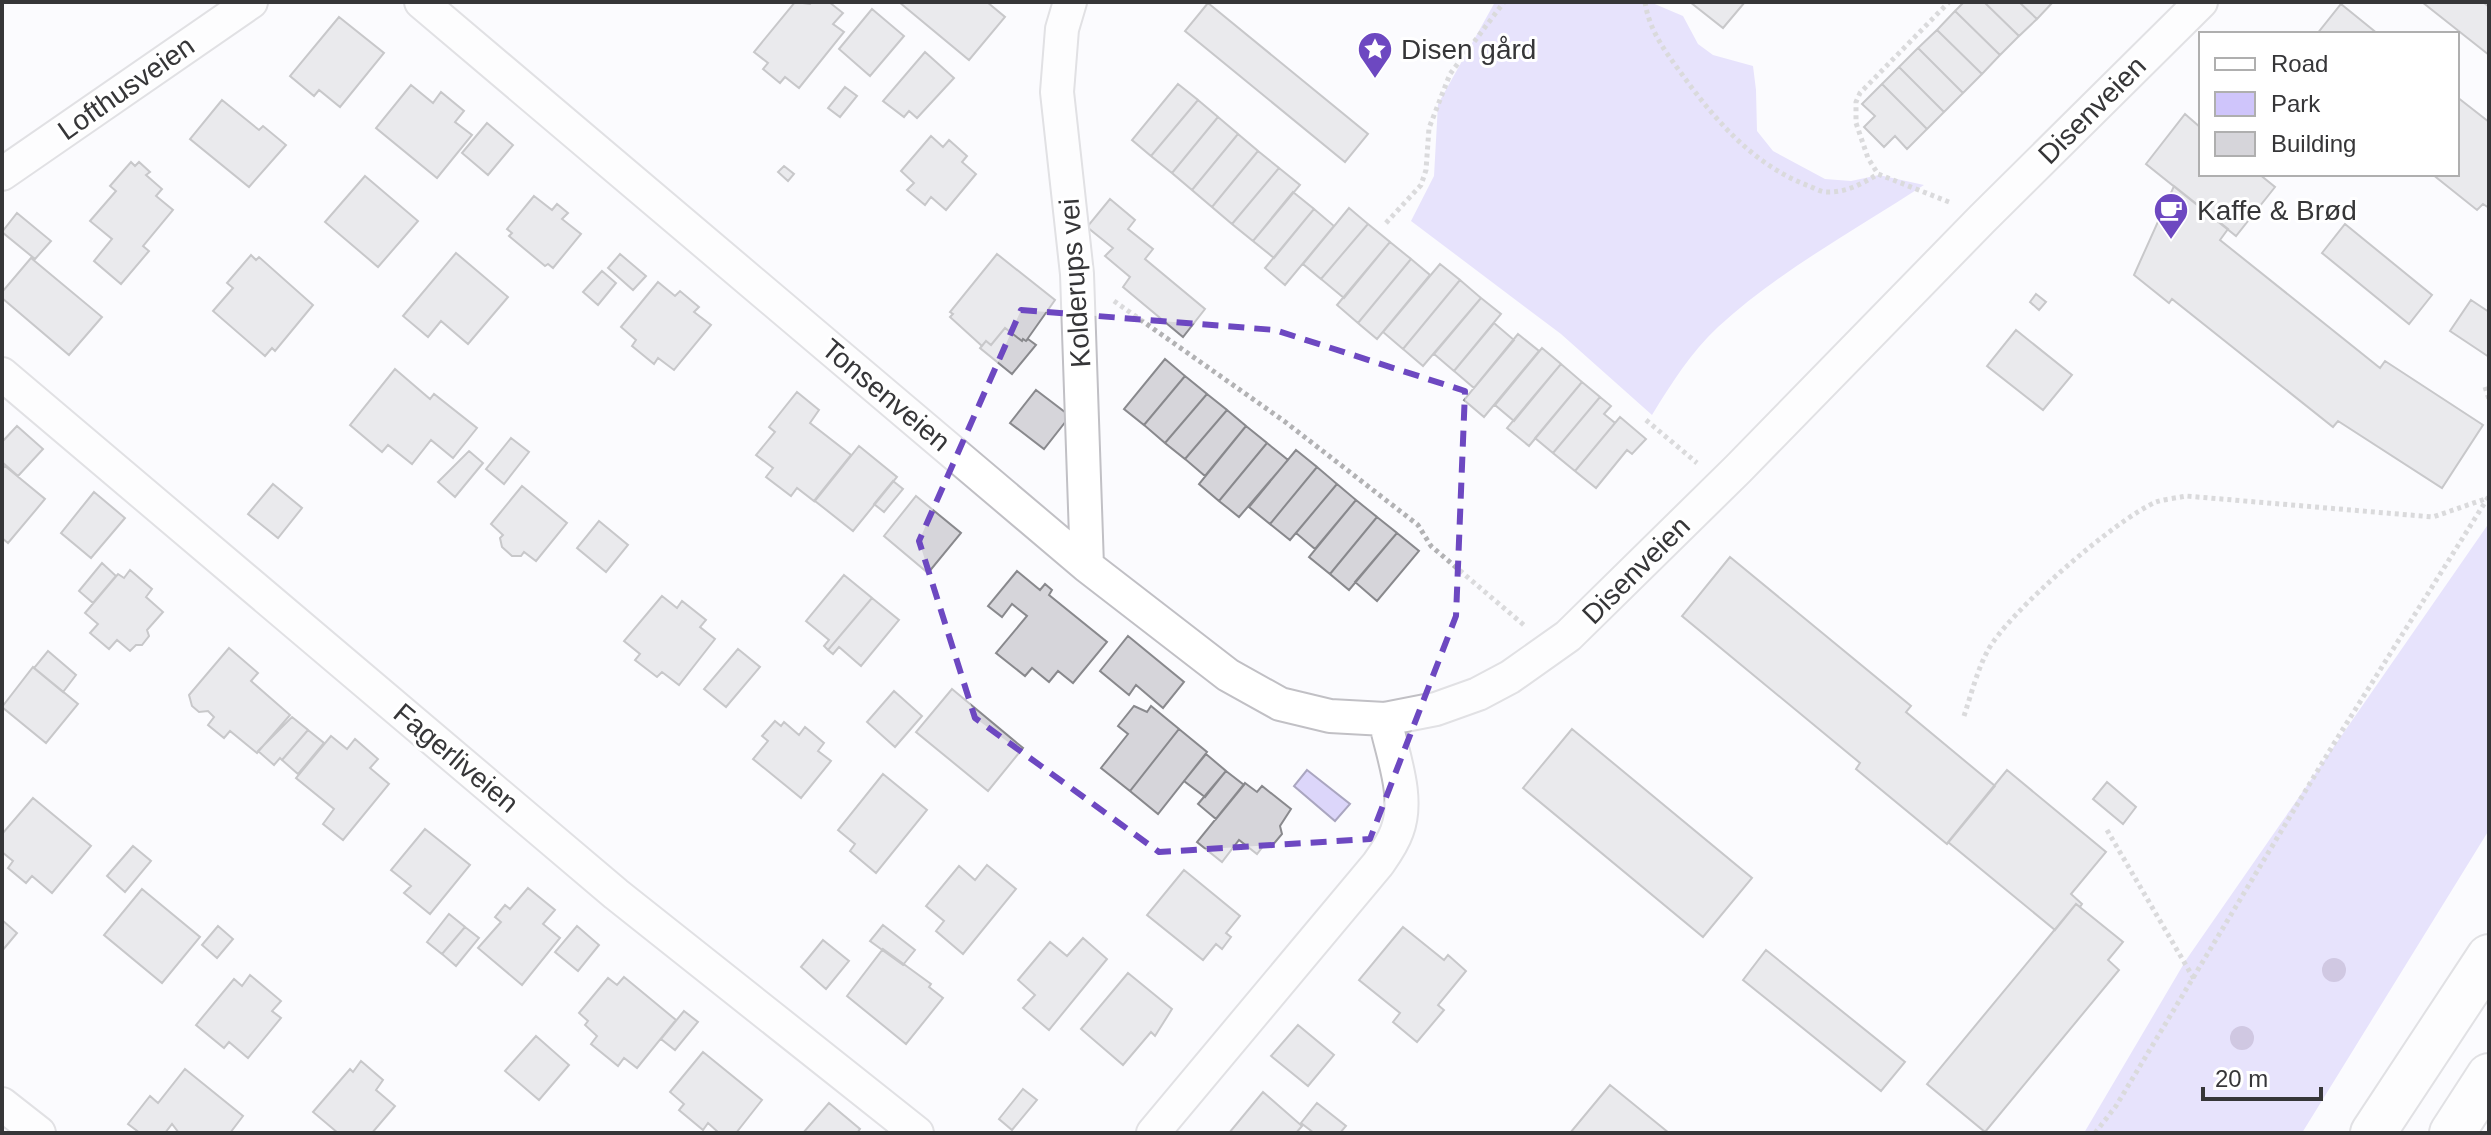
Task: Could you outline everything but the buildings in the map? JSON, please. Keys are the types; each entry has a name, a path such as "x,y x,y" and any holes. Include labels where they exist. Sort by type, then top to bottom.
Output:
{"highway":[{"path":"2373,1133 2489,957"},
{"path":"2452,1133 2489,1076"}],"street":[{"name":"Lofthusveien","path":"2,174 251,2"},
{"name":"Tonsenveien","path":"421,2 1087,566 1228,675 1280,704 1330,716 1385,719"},
{"name":"Kolderups vei","path":"1070,2 1062,29 1057,92 1077,274 1087,566"},
{"name":"Disenveien","path":"1385,719 1436,709 1478,694 1530,664 1568,636 2201,2"},
{"name":"Fagerliveien","path":"2,374 616,894 917,1133"},
{"path":"1153,1133 1390,847 1400,822 1401,796 1385,719"},
{"path":"2,1104 39,1133"}],"path":[{"path":"1386,223 1421,185 1426,170 1429,128 1450,74 1504,2"},
{"path":"1645,2 1647,17 1659,43 1729,134 1759,160 1790,179 1825,192 1857,187 1878,174"},
{"path":"1949,2 1860,93 1856,102 1856,123 1868,158 1878,174 1934,194 1982,219"},
{"path":"1077,274 1284,421 1418,525 1431,546 1531,632"},
{"path":"2485,387 2489,399"},
{"path":"1646,420 1688,455"},
{"path":"1964,716 1987,650 2016,615 2079,556 2130,517 2158,501 2186,496 2433,517 2489,497"},
{"path":"2095,1133 2116,1106 2333,745 2489,497"},
{"path":"2107,830 2194,979"}],"highlighted area":[{"path":"1021,310 1275,330 1465,391 1456,616 1370,839 1159,852 975,718 919,541"}],"green space":[{"path":"1495,2 1650,2 1683,16 1698,44 1713,55 1753,66 1757,131 1773,151 1825,179 1851,181 1879,175 1924,185 1792,269 1718,327 1674,380 1652,415 1561,334 1411,221 1434,176 1438,104"},
{"path":"2489,523 2489,830 2302,1133 2084,1133 2186,960"}],"shaded area":[{"path":"1307,770 1350,804 1335,821 1294,786"}],"place":[{"name":"Disen gård","path":"1375,80"},
{"name":"Kaffe & Brød","path":"2171,241"}]}
